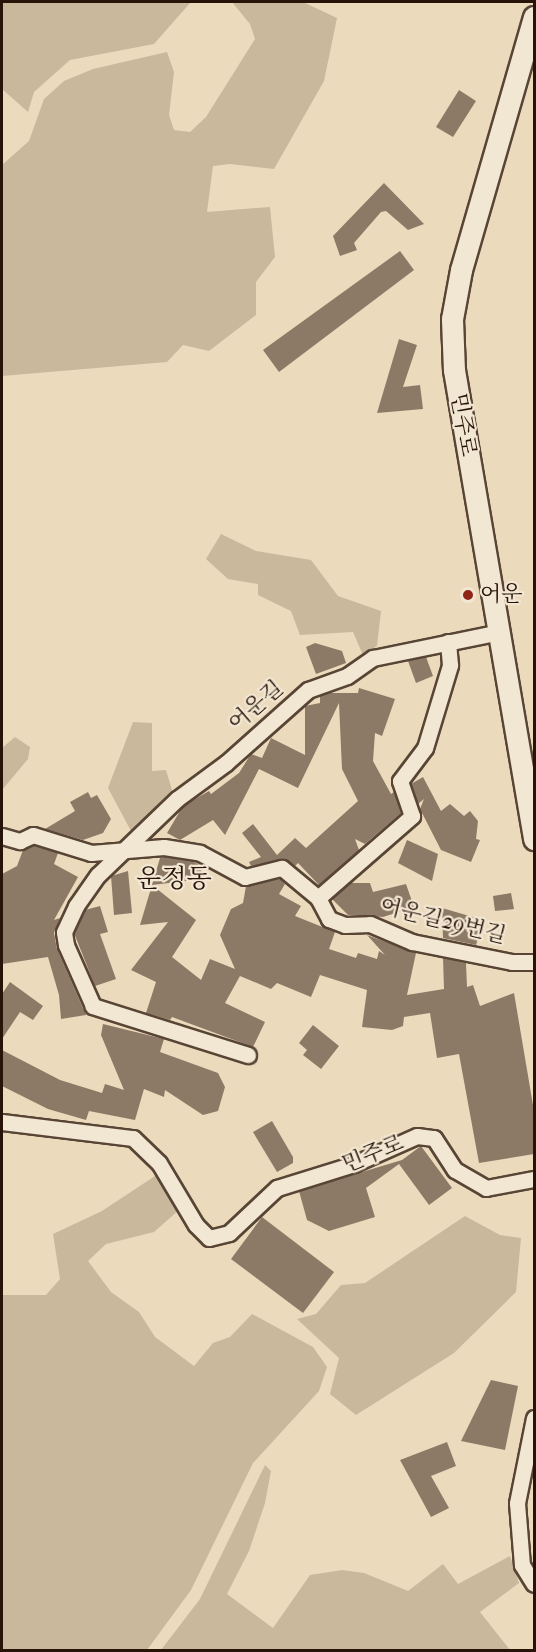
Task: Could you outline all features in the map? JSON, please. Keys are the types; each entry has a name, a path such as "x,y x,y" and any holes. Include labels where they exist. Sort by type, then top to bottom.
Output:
{"main road":[{"name":"민주로","path":"534,16 461,270 452,319 454,370 534,839"}],"street":[{"name":"어운길","path":"248,1055 93,1006 64,932 98,875 177,799 226,763 308,690 347,676 373,658 500,632"},
{"path":"318,898 412,816 400,781 425,748 450,665 448,642"},
{"path":"2,836 20,841 33,834 91,853 121,853"},
{"name":"어운길29번길","path":"121,853 164,847 200,853 245,877 282,868 318,898 328,919 345,925 370,924 412,942 512,962 534,962"},
{"name":"민주로","path":"2,1122 133,1138 159,1163 196,1226 209,1238 229,1233 277,1188 354,1164 417,1136 434,1137 455,1170 486,1188 534,1179"},
{"path":"534,1418 517,1503 522,1565 534,1584"}],"shaded area":[{"path":"2,2 191,2 154,44 70,60 34,92 28,112 2,89"},
{"path":"232,2 303,2 337,18 324,81 274,169 230,164 213,166 207,212 270,207 275,257 256,282 256,315 209,351 183,345 167,362 2,376 2,165 29,141 44,99 64,81 93,69 167,52 174,72 169,115 174,130 190,132 206,117 255,39 250,24"},
{"path":"221,534 256,551 311,560 338,596 381,611 377,646 363,655 353,632 300,635 291,611 258,595 258,584 228,579 206,559"},
{"path":"133,722 152,723 152,771 166,770 172,790 131,831 108,788"},
{"path":"15,737 30,747 28,759 2,790 2,748"},
{"path":"161,1172 179,1210 154,1232 106,1244 88,1261 111,1292 139,1312 155,1337 194,1366 213,1343 230,1337 252,1314 313,1347 327,1367 319,1391 253,1463 191,1590 147,1650 2,1650 2,1295 46,1295 60,1279 53,1234 102,1211"},
{"path":"465,1216 500,1235 521,1238 516,1292 454,1353 356,1415 330,1394 339,1358 297,1319 316,1314 341,1285 365,1283"},
{"path":"265,1465 271,1471 265,1503 249,1551 227,1594 273,1628 310,1575 342,1570 364,1573 408,1591 443,1564 458,1584 510,1556 519,1583 480,1612 510,1650 161,1650 200,1599"}],"building":[{"path":"459,90 476,101 453,137 436,127"},
{"path":"384,183 424,224 408,230 386,211 381,212 354,243 357,250 340,256 333,236"},
{"path":"400,251 414,270 279,372 263,350"},
{"path":"399,339 417,345 403,387 420,385 423,409 377,413"},
{"path":"315,643 342,651 346,663 316,674 306,647"},
{"path":"426,657 433,676 416,683 408,661"},
{"path":"359,688 395,699 382,736 375,733 373,761 391,794 394,792 401,813 365,844 355,839 359,850 319,885 298,863 295,866 285,859 251,866 249,862 261,857 242,833 253,824 277,855 295,838 306,848 358,801 342,769 339,703 298,788 259,769 225,835 213,820 180,840 167,833 183,806 209,791 211,794 239,773 251,754 262,758 271,738 305,755 305,706 320,703 320,696 329,693 358,693"},
{"path":"423,777 441,811 450,804 464,816 470,811 478,821 476,839 480,840 471,862 441,850 420,809 424,799 418,804 411,784"},
{"path":"88,792 91,798 97,795 111,819 103,833 83,840 45,829 75,811 70,802"},
{"path":"407,840 438,854 432,881 398,863"},
{"path":"34,845 58,853 54,864 78,877 54,920 60,918 54,933 57,949 86,1015 61,1019 59,995 48,957 2,964 2,874 17,866 23,850"},
{"path":"160,858 194,862 201,866 202,879 152,885"},
{"path":"128,871 132,913 114,915 111,876"},
{"path":"280,879 285,884 279,894 301,906 295,916 335,932 329,949 356,958 358,953 377,959 379,951 385,955 367,935 416,953 407,995 444,989 443,958 466,963 467,987 473,985 480,1006 514,993 534,1111 534,1154 479,1163 459,1054 437,1058 430,1013 404,1017 403,1026 392,1030 362,1027 367,990 320,975 311,997 277,983 271,989 240,976 225,1003 265,1022 253,1047 172,1017 170,1020 146,1013 156,982 131,970 168,922 140,925 152,885 196,920 172,957 201,980 210,959 235,969 220,935 231,909 243,903 246,886"},
{"path":"350,883 370,883 373,892 406,884 414,907 383,917 348,915 332,899"},
{"path":"511,893 514,909 495,911 493,896"},
{"path":"100,906 108,932 100,934 116,979 95,986 74,933 85,910"},
{"path":"442,908 483,920 476,945 443,938"},
{"path":"10,982 43,1006 33,1020 20,1012 2,1039 2,994"},
{"path":"103,1024 164,1039 160,1052 218,1073 225,1087 218,1111 203,1115 165,1090 164,1097 144,1089 135,1120 89,1111 86,1120 48,1109 2,1086 2,1050 60,1080 102,1093 105,1084 124,1090 101,1035"},
{"path":"313,1025 339,1046 321,1069 303,1055 307,1050 299,1043"},
{"path":"272,1121 293,1157 293,1163 277,1172 253,1132"},
{"path":"421,1146 452,1188 429,1205 399,1164 366,1188 375,1217 329,1231 307,1220 299,1191 402,1160"},
{"path":"262,1217 334,1272 303,1313 231,1259"},
{"path":"491,1380 518,1386 505,1450 461,1441"},
{"path":"447,1442 456,1466 431,1476 449,1508 431,1517 400,1460"}],"place":[{"name":"어운","path":"468,595"}],"district":[{"name":"운정동","path":"174,879"}]}
